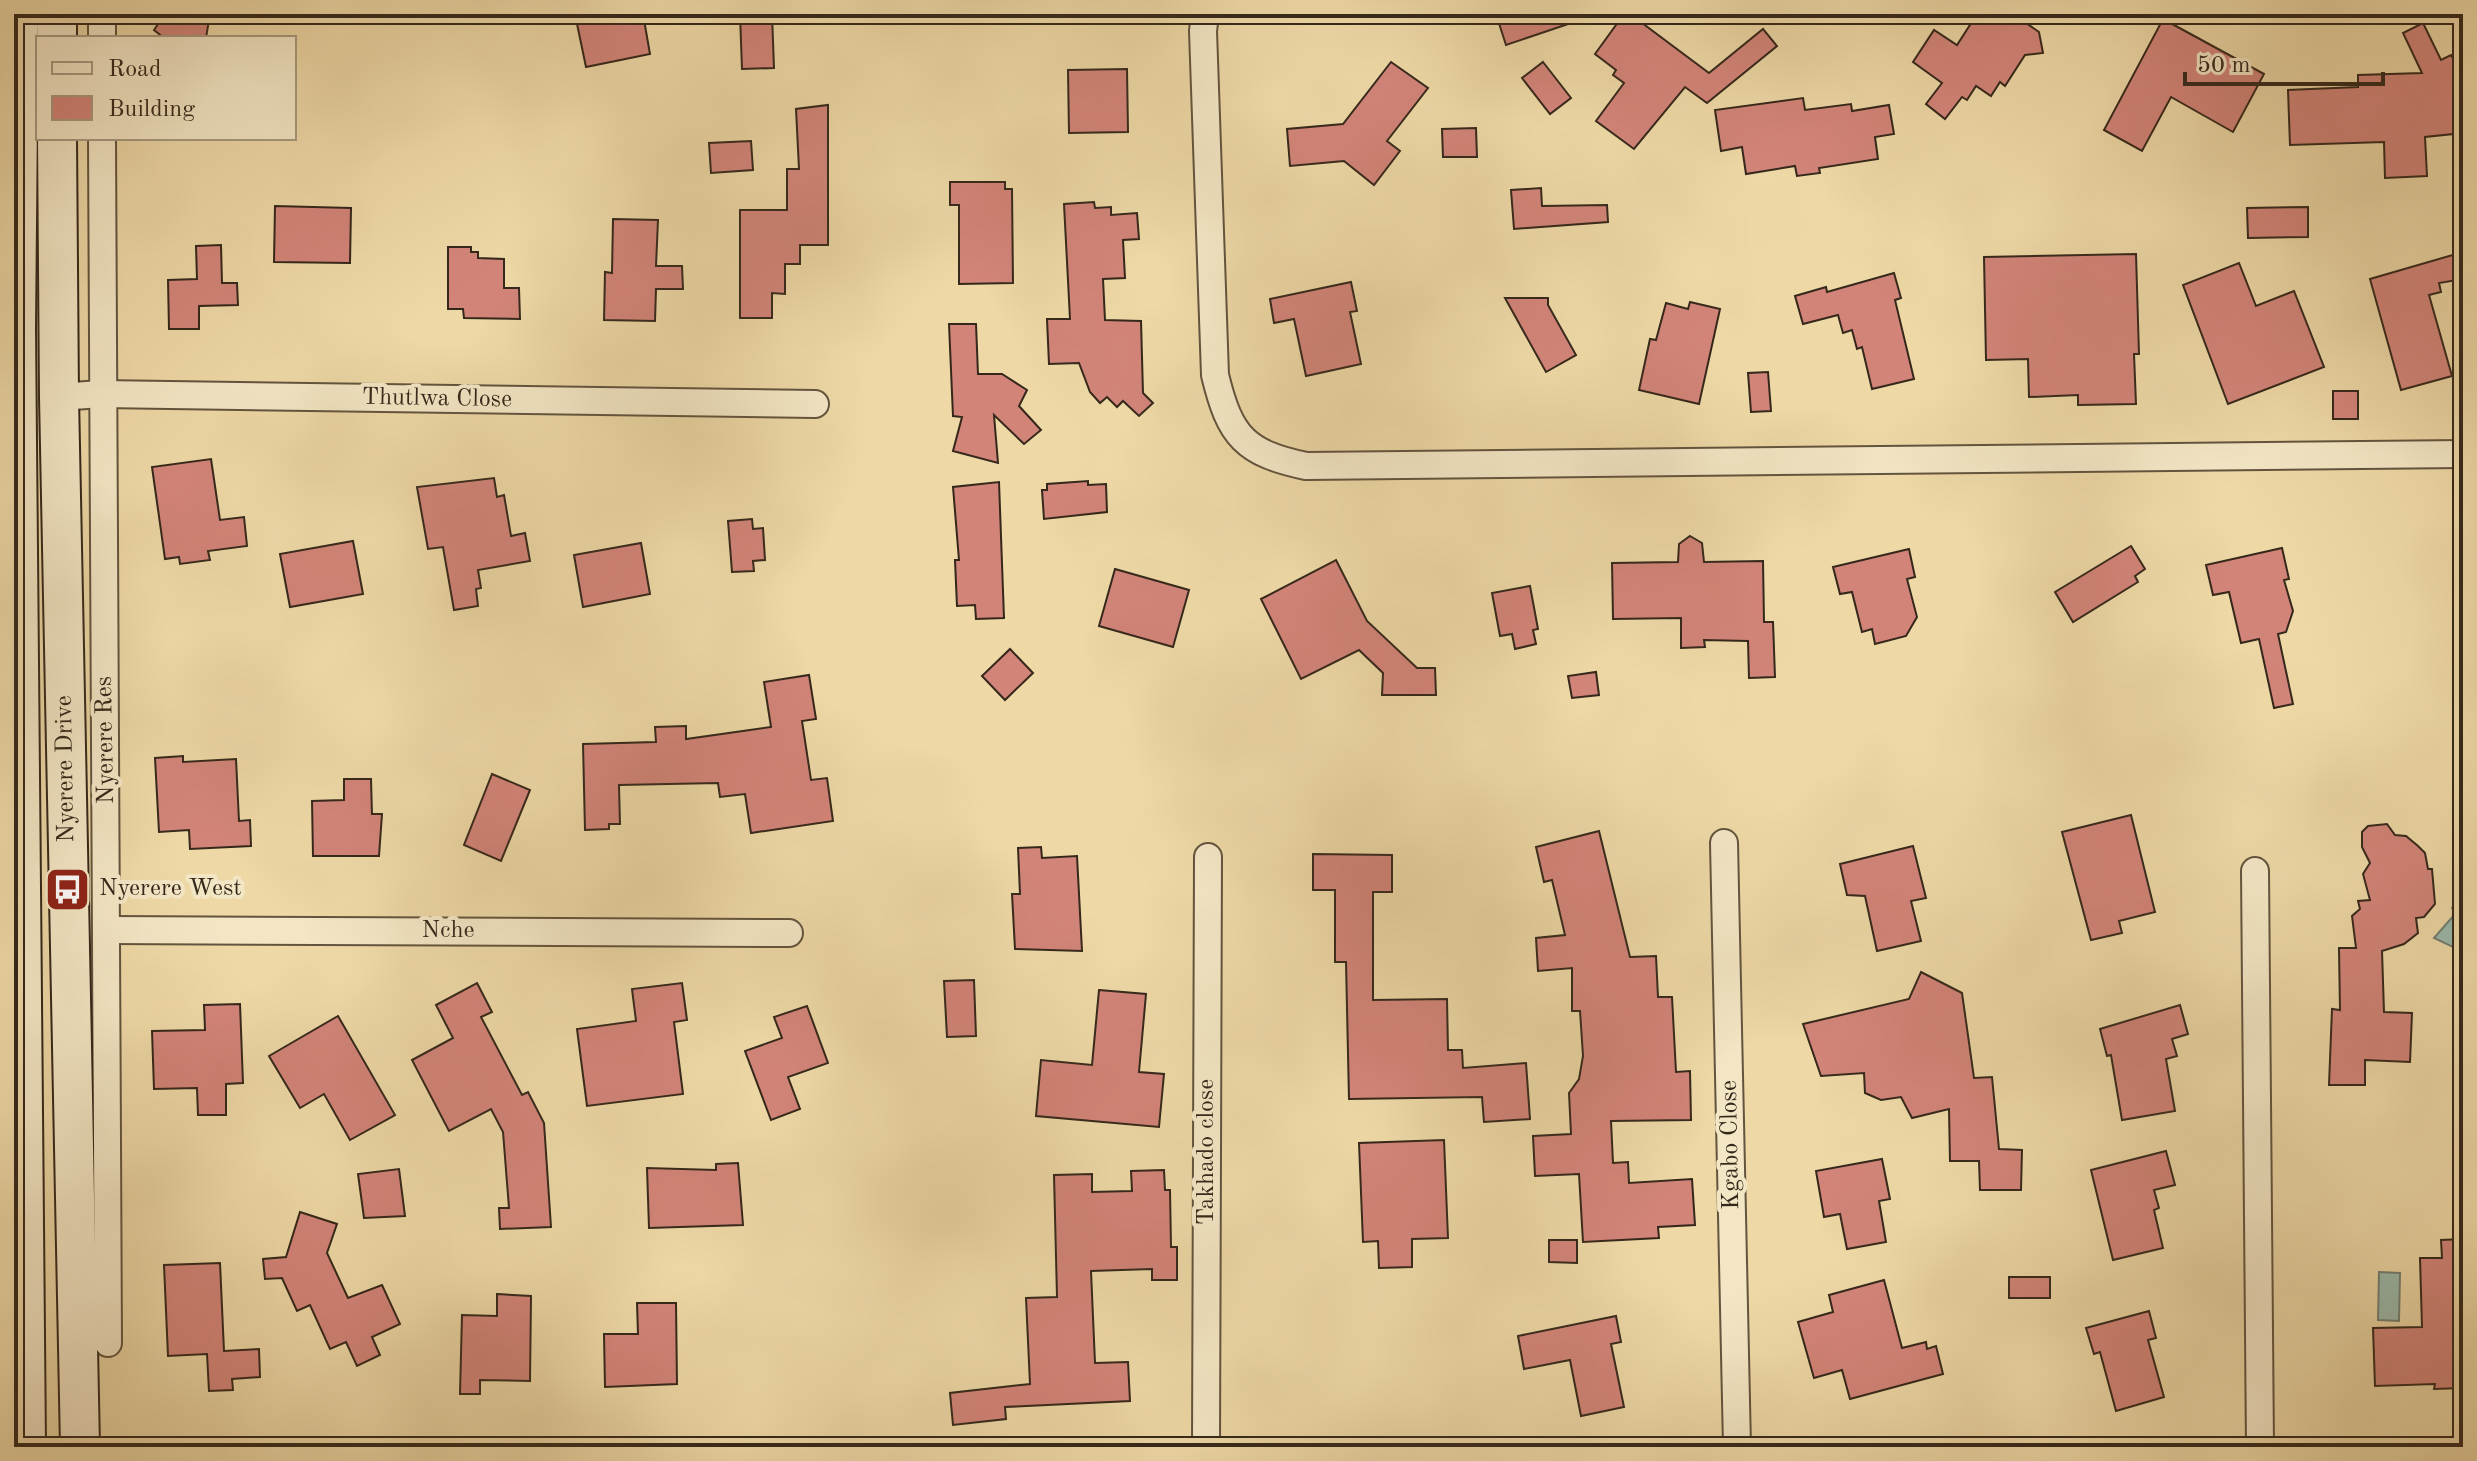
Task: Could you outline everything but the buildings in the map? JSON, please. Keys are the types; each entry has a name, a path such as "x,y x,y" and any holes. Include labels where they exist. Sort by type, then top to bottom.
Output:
{"main road":[{"name":"Nyerere Drive","path":"19,14 15,329 26,1447"},
{"path":"57,14 57,36"},
{"name":"Nyerere Drive","path":"57,140 59,397 80,1447"}],"street":[{"path":"102,14 102,36"},
{"path":"1205,14 1203,31 1215,375 1223,407 1245,443 1269,458 1322,466 2463,454"},
{"name":"Nyerere Res","path":"102,140 108,1343"},
{"name":"Thutlwa Close","path":"59,397 101,394 815,404"},
{"name":"Kgabo Close","path":"1724,843 1737,1447"},
{"name":"Takhado close","path":"1206,1447 1208,857"},
{"path":"2255,871 2260,1447"},
{"name":"Nche","path":"108,930 789,933"}],"shaded area":[{"path":"2458,901 2463,906 2463,930 2455,948 2434,938 2456,913 2452,908"},
{"path":"2379,1272 2400,1273 2399,1321 2378,1320"}],"place":[{"name":"Nyerere West","path":"68,889"}]}
